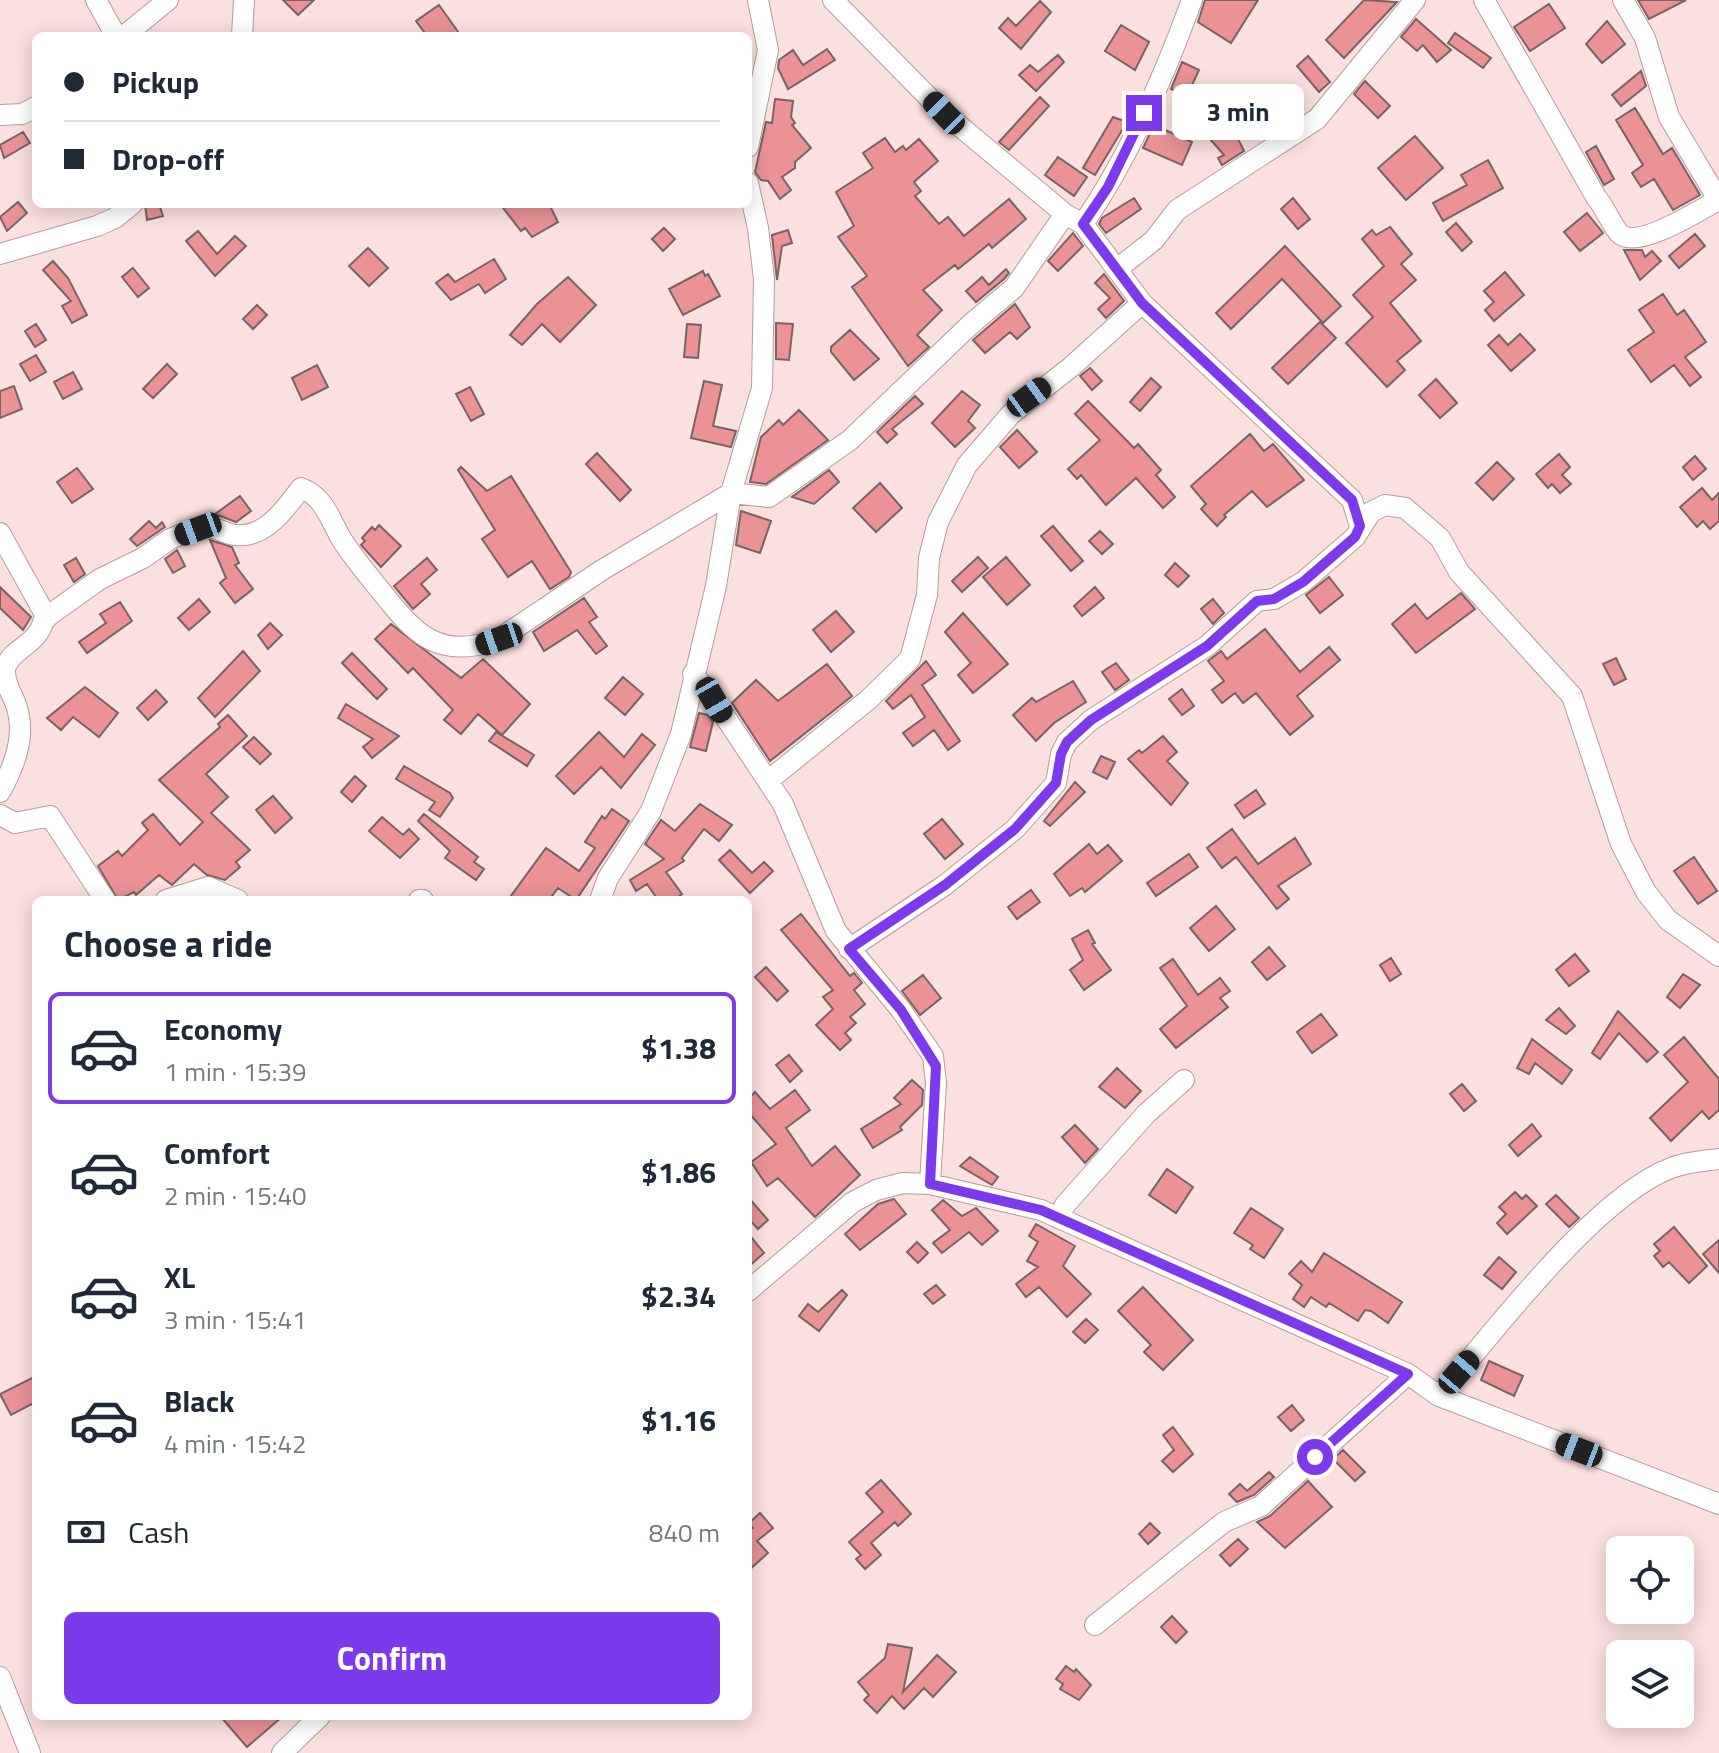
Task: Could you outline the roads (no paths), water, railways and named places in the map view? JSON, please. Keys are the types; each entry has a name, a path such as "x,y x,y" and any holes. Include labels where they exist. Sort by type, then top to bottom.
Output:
{"street":[{"path":"96,0 114,32"},
{"path":"129,32 168,0"},
{"path":"242,32 244,0"},
{"path":"752,128 768,50 758,0"},
{"path":"833,0 944,113 1074,219 1142,303 1352,500 1360,526"},
{"path":"0,792 13,770 20,722 6,667 41,634 44,619 100,579 143,558 170,539 205,525 235,535 260,532 301,488 322,502 343,541 402,620 436,643 482,645 499,639 602,570 731,493 769,497 850,440 971,324 1014,288 1118,168 1174,49 1192,0"},
{"path":"1117,269 1154,240 1177,210 1305,130 1331,104 1415,0"},
{"path":"1484,0 1538,101 1596,197 1609,211 1621,235 1646,236 1716,199 1711,181 1669,117 1645,38 1623,0"},
{"path":"0,115 22,114 32,109"},
{"path":"601,896 608,878 651,811 669,770 716,586 731,493 762,388 764,279 752,201"},
{"path":"0,254 97,226 127,208"},
{"path":"1609,211 1610,233"},
{"path":"769,780 868,700 910,659 924,610 938,522 967,465 1011,414 1071,367 1142,303"},
{"path":"849,949 945,885 1015,829 1056,783 1061,754 1067,742 1091,720 1207,646 1257,601 1274,599 1303,582 1355,537 1371,512 1385,505 1413,514 1440,538 1459,572 1572,696 1621,844 1646,892 1668,920 1719,956"},
{"path":"0,533 47,618"},
{"path":"693,674 783,804 830,921 849,949 901,1010 936,1066 930,1184"},
{"path":"0,815 15,823 50,816 102,896"},
{"path":"179,896 208,887 229,896"},
{"path":"1058,1218 1065,1205 1146,1114 1184,1080"},
{"path":"1439,1396 1561,1254 1619,1202 1672,1167 1719,1159"},
{"path":"752,1288 853,1202 876,1190 903,1183 930,1184 1041,1210 1408,1374 1439,1396 1719,1504"},
{"path":"1095,1625 1224,1522 1261,1506 1408,1374"},
{"path":"0,1677 30,1753"},
{"path":"282,1753 316,1720"}]}
